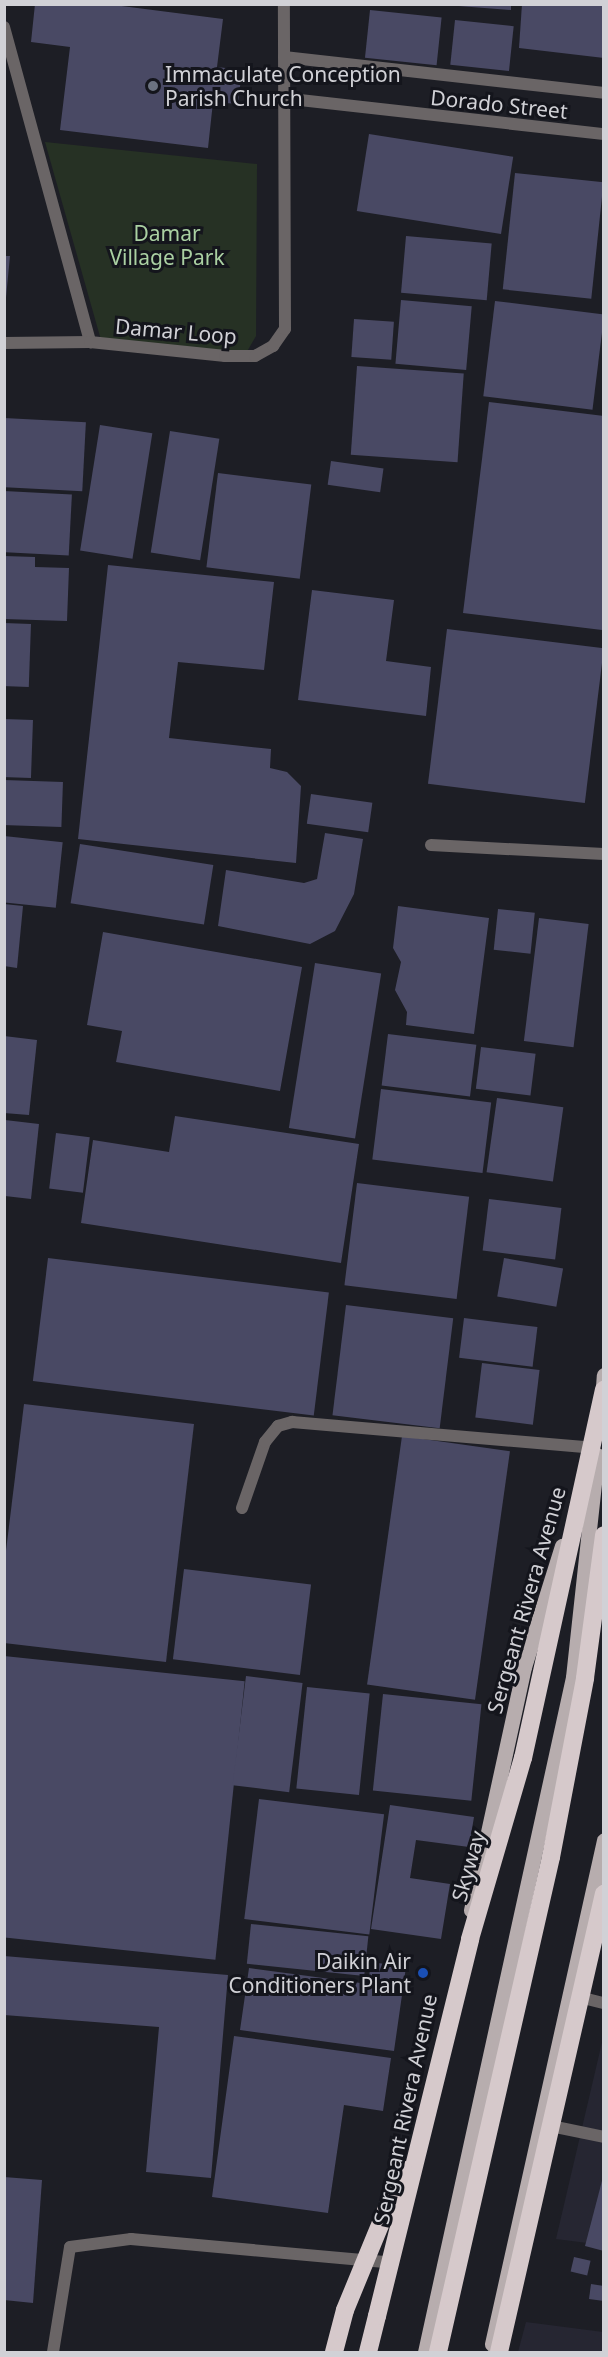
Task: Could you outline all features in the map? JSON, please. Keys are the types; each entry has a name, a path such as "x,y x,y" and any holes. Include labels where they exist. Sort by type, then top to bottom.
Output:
{"highway":[{"name":"Skyway","path":"371,2352 425,2114 522,1758 603,1390"},
{"path":"438,2352 551,1857 585,1678 603,1535"},
{"path":"499,2352 603,1894"},
{"path":"334,2352 345,2310 425,2114"}],"main road":[{"name":"Sergeant Rivera Avenue","path":"425,2352 571,1688 600,1423 603,1375"},
{"name":"Sergeant Rivera Avenue","path":"371,2352 393,2263 524,1667 600,1423"},
{"path":"490,2352 603,1840"}],"street":[{"name":"Damar Loop","path":"5,34 90,342 255,357 273,346 285,329 282,98 284,4"},
{"name":"Dorado Street","path":"284,57 603,93"},
{"name":"Dorado Street","path":"282,98 603,134"},
{"path":"4,343 90,342"},
{"path":"431,845 603,854"},
{"path":"242,1508 265,1442 278,1426 292,1422 593,1448"},
{"path":"569,1995 603,2002"},
{"path":"541,2124 603,2137"},
{"path":"53,2352 70,2247 131,2239 393,2263"}],"shaded area":[{"path":"603,2038 603,2245 556,2239"},
{"path":"526,2322 603,2332 603,2352 518,2352"}],"green space":[{"name":"Damar Village Park","path":"45,142 257,164 256,336 245,355 101,340"}],"building":[{"name":"Immaculate Conception Parish Church","path":"35,4 106,4 223,19 217,67 242,70 238,104 213,102 208,148 60,130 70,47 31,42"},
{"path":"433,4 511,4 511,10"},
{"path":"522,4 604,4 604,58 519,48"},
{"path":"370,10 442,18 437,65 365,58"},
{"path":"455,20 514,26 509,71 450,65"},
{"path":"369,134 513,157 501,234 357,211"},
{"path":"515,173 604,182 591,299 503,289"},
{"path":"406,236 492,243 487,300 401,293"},
{"path":"4,256 10,256 5,308 4,308"},
{"path":"401,300 472,306 466,370 395,364"},
{"path":"495,301 604,314 592,410 483,396"},
{"path":"354,319 394,322 391,360 351,357"},
{"path":"357,366 464,373 458,462 351,455"},
{"path":"489,402 604,416 602,630 463,613"},
{"path":"4,418 86,422 82,491 4,487"},
{"path":"100,425 152,433 132,559 80,550"},
{"path":"170,431 219,439 200,560 151,552"},
{"path":"331,461 383,468 380,492 328,485"},
{"path":"218,473 311,484 300,579 206,567"},
{"path":"4,491 72,495 69,555 4,552"},
{"path":"4,556 35,557 35,567 69,568 67,621 4,619"},
{"path":"108,565 274,582 264,670 178,662 169,738 271,749 270,768 287,772 301,786 296,863 78,839"},
{"path":"312,590 394,600 386,661 431,667 426,716 298,700"},
{"path":"4,623 31,624 29,687 4,686"},
{"path":"447,629 604,648 585,803 428,784"},
{"path":"4,719 33,720 31,778 4,777"},
{"path":"4,780 63,782 61,827 4,825"},
{"path":"311,794 372,803 368,832 307,824"},
{"path":"325,833 363,839 354,894 335,931 310,944 218,926 226,870 304,883 317,879"},
{"path":"4,836 63,842 56,908 4,902"},
{"path":"80,844 213,865 204,924 71,903"},
{"path":"4,904 23,906 17,968 4,966"},
{"path":"398,906 489,918 474,1034 406,1025 407,1012 395,990 401,962 393,948"},
{"path":"498,909 535,913 531,954 494,950"},
{"path":"539,918 589,924 574,1047 524,1041"},
{"path":"103,932 302,967 280,1091 116,1062 122,1031 87,1025"},
{"path":"315,963 381,973 355,1138 289,1128"},
{"path":"388,1034 476,1045 470,1096 382,1086"},
{"path":"4,1036 37,1040 29,1115 4,1113"},
{"path":"481,1047 536,1054 530,1095 476,1089"},
{"path":"381,1089 491,1103 483,1173 372,1159"},
{"path":"497,1098 563,1107 553,1182 487,1172"},
{"path":"175,1116 359,1144 341,1263 81,1223 93,1140 169,1152"},
{"path":"5,1120 39,1124 31,1199 5,1196"},
{"path":"56,1133 90,1137 83,1193 49,1189"},
{"path":"357,1183 469,1197 457,1299 344,1285"},
{"path":"489,1199 561,1208 555,1260 483,1251"},
{"path":"48,1258 329,1292 314,1416 33,1381"},
{"path":"504,1258 563,1268 556,1307 497,1296"},
{"path":"346,1305 453,1318 440,1428 332,1415"},
{"path":"464,1318 537,1327 533,1367 459,1358"},
{"path":"482,1363 540,1370 533,1425 475,1418"},
{"path":"24,1404 194,1424 166,1662 4,1643 4,1567"},
{"path":"402,1436 510,1451 475,1700 367,1685"},
{"path":"184,1569 311,1585 300,1675 173,1659"},
{"path":"4,1656 245,1681 215,1960 4,1938"},
{"path":"246,1676 303,1683 289,1792 233,1785"},
{"path":"307,1687 370,1694 359,1795 296,1788"},
{"path":"383,1694 481,1704 471,1801 373,1790"},
{"path":"259,1799 384,1814 369,1934 244,1919"},
{"path":"390,1805 474,1817 469,1847 416,1840 410,1878 450,1884 441,1939 371,1929"},
{"path":"251,1924 368,1936 364,1976 247,1964"},
{"path":"4,1956 228,1975 211,2178 146,2172 159,2027 4,2015"},
{"path":"371,1962 406,1967 394,2051 240,2030 249,1968 368,1984"},
{"path":"234,2036 391,2058 383,2111 344,2105 328,2213 212,2197"},
{"path":"4,2177 42,2180 33,2303 4,2300"},
{"path":"604,2178 604,2251 585,2246"},
{"path":"574,2257 591,2261 587,2275 571,2272"},
{"path":"591,2284 604,2286 604,2301 589,2299"}],"place":[{"name":"Immaculate Conception Parish Church","path":"153,86"},
{"name":"Daikin Air Conditioners Plant","path":"423,1973"}]}
